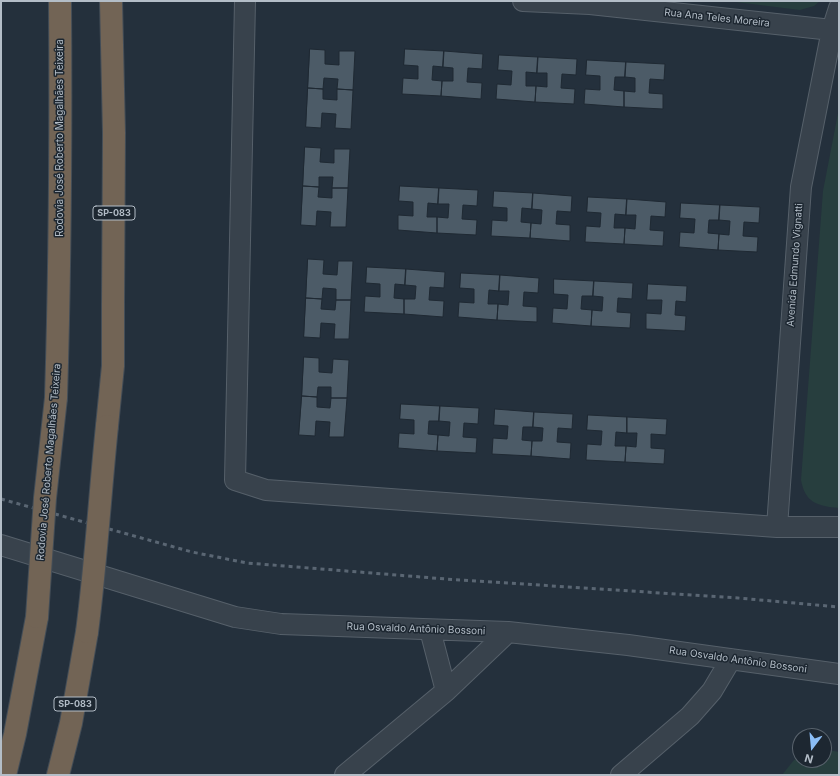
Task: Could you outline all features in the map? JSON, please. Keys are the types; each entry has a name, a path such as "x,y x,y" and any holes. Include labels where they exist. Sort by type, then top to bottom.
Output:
{"highway":[{"name":"Rodovia José Roberto Magalhães Teixeira","path":"5,775 15,734 38,617 45,498 56,398 59,296 61,96 60,1"},
{"name":"SP-083","path":"58,775 71,723 94,582 98,512 113,366 114,133 111,1"}],"street":[{"path":"245,1 235,480 266,490 777,527 839,527"},
{"name":"Rua Ana Teles Moreira","path":"523,1 591,3 836,31"},
{"name":"Avenida Edmundo Vignatti","path":"777,527 801,187 836,31 839,8"},
{"name":"Rua Osvaldo Antônio Bossoni","path":"1,545 235,616 281,624 508,632 731,659 839,674"},
{"path":"430,630 446,691"},
{"path":"345,775 446,691 508,632"},
{"path":"621,775 690,716 712,691 731,659"}],"green space":[{"path":"728,1 820,1 814,6 800,10"},
{"path":"839,108 839,508 825,506 814,502 806,494 801,480 823,191"},
{"path":"832,751 839,752 839,775 782,775 792,762 792,768 832,768"}],"building":[{"path":"310,49 325,50 325,64 339,65 339,51 355,51 353,90 337,89 338,79 324,78 323,89 308,88"},
{"path":"405,49 444,51 443,67 433,66 432,80 442,81 441,96 402,94 403,78 418,79 418,66 404,65"},
{"path":"444,51 483,54 482,69 468,68 467,82 482,83 481,99 441,96 442,81 453,81 453,68 443,67"},
{"path":"499,55 538,57 537,73 526,72 526,86 536,86 535,102 496,99 497,84 511,85 512,71 498,70"},
{"path":"538,57 577,59 576,75 562,74 561,88 575,89 574,104 535,102 536,86 547,87 547,73 537,73"},
{"path":"587,60 626,62 625,77 615,77 614,90 624,91 624,107 584,104 585,89 600,90 600,76 586,75"},
{"path":"626,62 665,64 664,80 650,79 649,93 663,94 663,109 624,107 624,91 635,92 635,78 625,77"},
{"path":"308,88 323,89 323,99 337,100 337,89 353,90 351,129 335,128 336,114 322,113 321,128 306,127"},
{"path":"305,147 321,148 320,162 334,163 334,149 350,149 348,188 332,188 333,177 319,177 319,187 303,186"},
{"path":"303,186 319,187 318,197 332,198 332,188 348,188 346,227 330,227 331,212 317,211 316,226 301,225"},
{"path":"400,186 439,188 438,204 428,203 427,217 437,217 437,233 398,230 398,215 413,216 413,202 399,201"},
{"path":"439,188 478,190 477,206 463,205 462,219 477,220 476,235 437,233 437,217 448,218 449,204 438,204"},
{"path":"494,191 533,193 532,209 522,208 521,222 531,223 530,238 491,236 492,220 507,221 507,208 493,207"},
{"path":"533,193 572,196 571,212 557,211 556,224 570,225 570,241 530,238 531,223 541,224 542,210 532,209"},
{"path":"588,197 627,199 626,215 615,214 614,228 625,228 624,244 585,242 586,226 600,227 601,213 587,212"},
{"path":"627,199 666,202 665,217 651,216 650,230 664,231 663,246 624,244 625,228 635,229 636,215 626,215"},
{"path":"681,203 720,205 719,220 709,220 708,233 719,234 718,250 679,247 680,232 694,233 695,219 680,218"},
{"path":"720,205 760,207 759,223 744,222 743,236 758,237 757,252 718,250 719,234 729,235 730,221 719,220"},
{"path":"308,259 324,260 323,274 337,275 338,261 353,261 351,300 336,300 336,289 323,288 322,299 306,298"},
{"path":"367,267 406,269 405,285 395,284 394,298 404,299 404,314 364,312 365,296 380,297 380,284 366,283"},
{"path":"406,269 445,272 444,288 430,287 429,300 444,301 443,317 404,314 404,299 415,299 416,286 405,285"},
{"path":"461,273 500,275 499,291 489,290 488,304 498,304 497,320 458,317 459,302 474,303 474,289 460,288"},
{"path":"500,275 539,278 538,293 524,292 523,306 537,307 537,322 497,320 498,304 508,305 509,291 499,291"},
{"path":"554,279 594,281 593,296 582,296 581,309 592,310 591,326 552,323 553,308 567,309 568,295 554,294"},
{"path":"594,281 633,283 632,299 618,298 617,312 631,313 630,328 591,326 592,310 602,311 603,297 593,296"},
{"path":"648,284 687,286 686,302 676,301 675,315 686,316 685,331 646,329 646,313 661,314 662,300 647,300"},
{"path":"306,298 322,299 321,309 335,310 336,300 351,300 349,339 334,339 335,324 321,323 320,338 304,337"},
{"path":"304,357 319,358 319,372 332,373 333,359 349,360 347,398 331,398 331,387 318,387 317,397 302,396"},
{"path":"302,396 317,397 317,407 330,408 331,398 347,398 344,437 329,437 330,422 316,421 315,436 299,435"},
{"path":"401,404 440,406 439,421 429,421 428,434 438,435 437,451 398,448 399,433 414,434 414,420 400,419"},
{"path":"440,406 479,408 478,424 464,423 463,437 477,438 476,453 437,451 438,435 449,436 450,422 439,421"},
{"path":"495,409 534,412 533,427 523,427 522,440 532,441 531,456 492,454 493,438 507,439 508,426 494,425"},
{"path":"534,412 573,414 572,429 558,428 557,442 571,443 570,459 531,456 532,441 542,441 543,428 533,427"},
{"path":"588,415 627,417 627,433 616,432 615,446 626,446 625,462 586,460 587,444 601,445 602,431 587,430"},
{"path":"627,417 667,419 666,435 651,434 651,448 665,449 664,464 625,462 626,446 636,447 637,433 627,433"}],"railway":[{"path":"1,499 192,552 247,563 446,579 738,598 839,607"}]}
